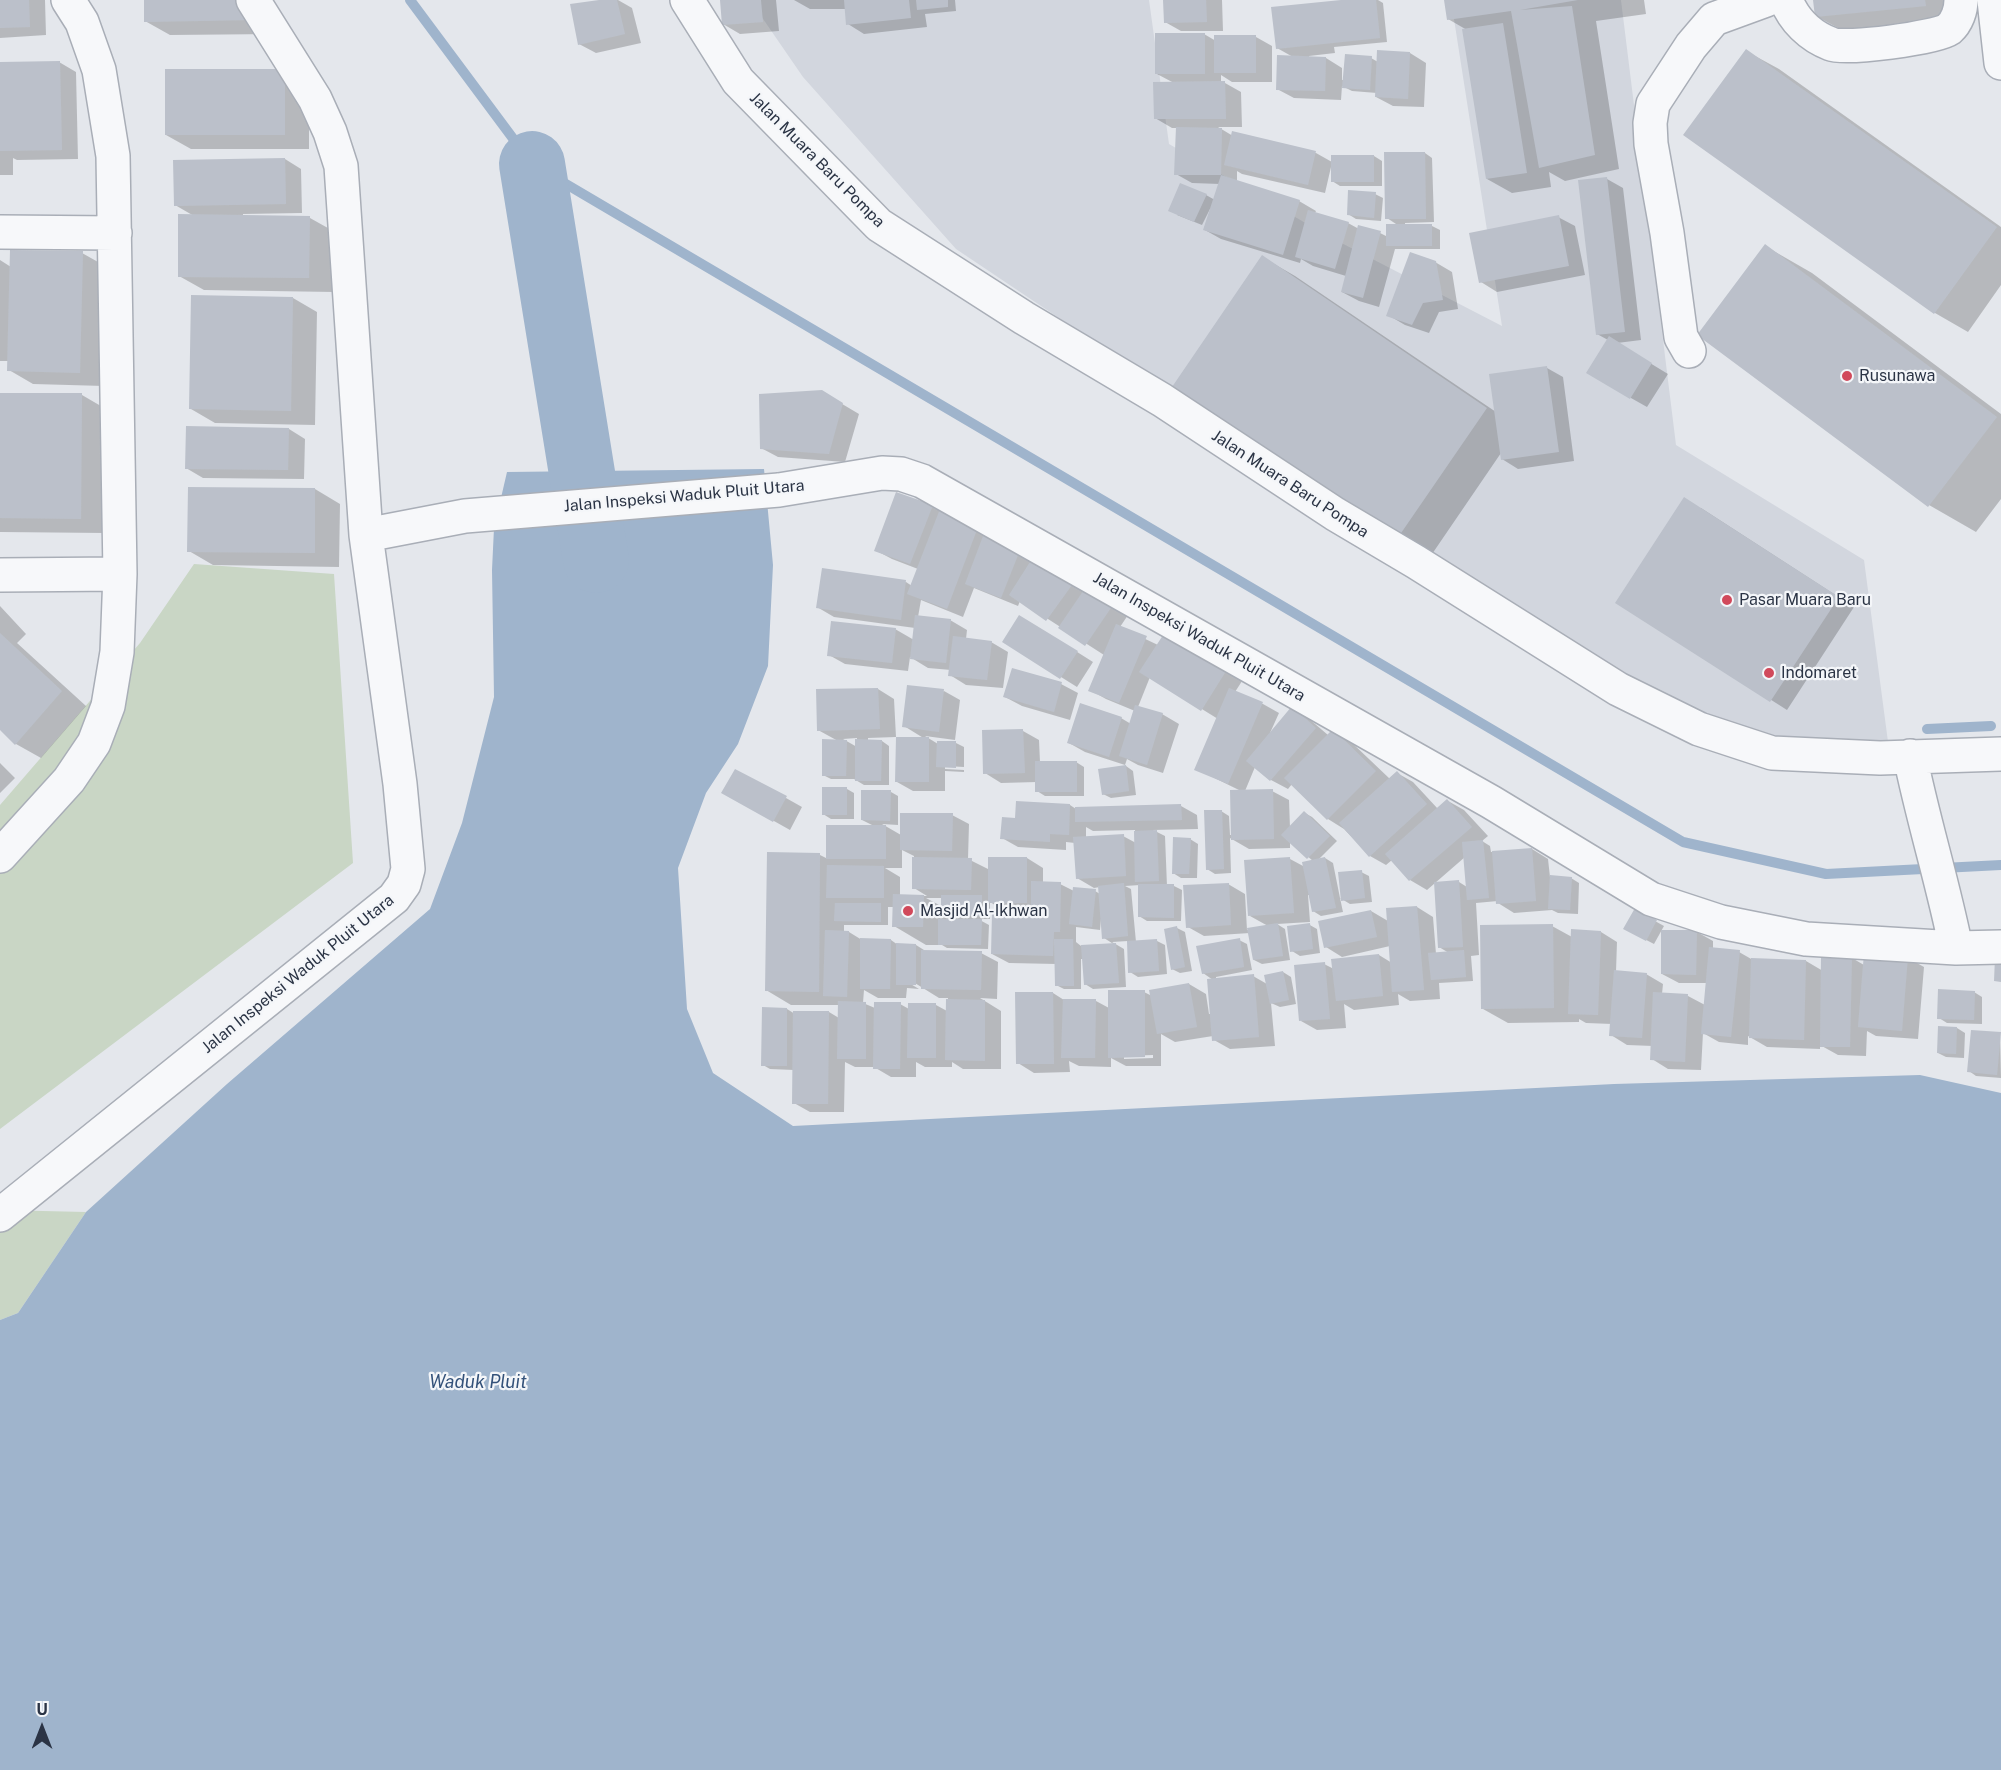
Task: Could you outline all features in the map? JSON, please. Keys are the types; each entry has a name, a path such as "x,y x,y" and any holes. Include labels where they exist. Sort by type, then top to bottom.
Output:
{"street":[{"path":"0,856 69,780 94,743 108,706 117,652 120,574 113,156 99,70 81,22 68,0"},
{"name":"Jalan Inspeksi Waduk Pluit Utara","path":"0,1215 394,898 404,884 408,869 400,784 366,535 341,166 330,132 315,99 254,0"},
{"name":"Jalan Muara Baru Pompa","path":"687,0 738,81 879,225 1024,318 1162,400 1335,514 1618,689 1699,729 1772,753 1880,758 2001,754"},
{"path":"1689,351 1681,337 1667,233 1651,144 1650,123 1653,104 1691,46 1714,19 1766,0"},
{"path":"1786,0 1792,15 1798,21 1810,32 1833,45 1883,43 1936,35 1949,29 1956,20 1961,0"},
{"path":"1994,0 2001,63"},
{"path":"0,232 115,233"},
{"name":"Jalan Inspeksi Waduk Pluit Utara","path":"366,535 465,516 779,490 882,473 901,474 922,481 1491,802 1651,899 1721,922 1806,939 1956,948 2001,947"},
{"path":"0,575 120,574"},
{"path":"1910,756 1920,807 1948,908 1956,948"}],"shaded area":[{"path":"750,0 1149,0 1169,144 1328,236 1502,326 1451,0 1621,0 1676,445 1864,560 1890,757 1774,748 1649,698 1347,511 956,249 803,77"}],"green space":[{"path":"194,564 334,574 353,863 0,1129 0,805 140,643"},
{"path":"0,1210 86,1212 18,1313 0,1320"}],"water":[{"name":"Waduk Pluit","path":"764,469 773,565 768,666 738,744 706,793 678,868 687,1009 713,1073 793,1126 1614,1084 1920,1075 2001,1093 2001,1770 0,1770 0,1320 18,1313 86,1212 227,1084 430,909 462,823 494,697 492,570 494,528 507,472"}],"building":[{"path":"0,0 29,0 30,27 0,28"},
{"path":"144,0 240,0 254,20 144,22"},
{"path":"617,0 625,34 578,45 570,4"},
{"path":"720,0 761,0 763,22 722,25"},
{"path":"844,0 909,0 911,18 846,25"},
{"path":"916,0 948,0 948,7 917,10"},
{"path":"1163,0 1206,0 1207,22 1164,23"},
{"path":"1341,0 1376,0 1380,38 1276,49 1271,7"},
{"path":"1444,0 1578,0 1520,10 1572,6 1595,155 1539,168 1511,11 1447,20"},
{"path":"1813,0 1925,0 1926,6 1815,17"},
{"path":"1503,23 1527,173 1486,179 1462,29"},
{"path":"1155,33 1205,33 1205,74 1155,74"},
{"path":"1214,35 1256,35 1256,73 1214,73"},
{"path":"1746,49 1997,227 1934,314 1683,135"},
{"path":"1377,50 1410,52 1408,99 1375,97"},
{"path":"1345,54 1372,56 1370,90 1342,88"},
{"path":"1277,55 1326,57 1325,91 1276,90"},
{"path":"60,61 62,150 0,151 0,62"},
{"path":"165,69 285,69 285,135 165,135"},
{"path":"1225,81 1226,119 1154,119 1153,82"},
{"path":"1176,127 1222,128 1221,175 1174,175"},
{"path":"1232,131 1316,151 1308,185 1224,165"},
{"path":"1384,152 1425,152 1426,219 1385,219"},
{"path":"1331,155 1374,155 1374,182 1331,182"},
{"path":"285,158 286,204 174,206 173,160"},
{"path":"1221,175 1300,200 1283,255 1203,230"},
{"path":"1607,177 1625,332 1596,335 1578,180"},
{"path":"1180,183 1207,194 1194,222 1168,211"},
{"path":"1348,190 1376,192 1374,218 1347,215"},
{"path":"1308,210 1349,222 1335,269 1295,257"},
{"path":"178,214 310,216 309,278 178,277"},
{"path":"1559,215 1569,266 1479,283 1469,233"},
{"path":"1386,224 1432,224 1432,246 1386,246"},
{"path":"1358,225 1381,231 1363,298 1341,292"},
{"name":"Rusunawa","path":"1765,244 1997,417 1928,507 1697,335"},
{"path":"10,250 83,251 80,373 7,371"},
{"path":"1410,252 1436,261 1443,300 1423,303 1412,325 1386,316"},
{"path":"1262,255 1487,408 1397,539 1172,387"},
{"path":"191,295 293,297 291,411 189,409"},
{"path":"1609,336 1652,363 1630,399 1586,373"},
{"path":"1547,366 1559,452 1501,460 1489,374"},
{"path":"822,390 843,403 829,454 760,449 759,394"},
{"path":"0,393 82,393 81,519 0,518"},
{"path":"186,426 289,428 288,470 185,469"},
{"path":"188,487 315,488 315,553 187,552"},
{"path":"896,492 933,505 910,564 874,551"},
{"name":"Pasar Muara Baru","path":"1684,497 1839,597 1770,702 1615,603"},
{"path":"942,504 981,519 947,609 907,594"},
{"path":"985,531 1022,545 1001,598 965,584"},
{"path":"1037,551 1077,578 1046,621 1009,595"},
{"path":"822,568 906,580 901,620 816,608"},
{"path":"1090,581 1117,599 1085,646 1058,628"},
{"path":"915,615 951,619 946,663 910,659"},
{"path":"1019,615 1078,651 1060,679 1002,642"},
{"path":"831,621 896,628 892,663 827,656"},
{"path":"1116,624 1147,636 1119,703 1088,691"},
{"path":"1167,629 1228,668 1201,711 1139,672"},
{"path":"0,633 62,691 15,745 0,730"},
{"path":"953,636 992,641 987,680 948,676"},
{"path":"1012,668 1062,682 1054,712 1003,697"},
{"path":"907,685 944,689 939,732 902,727"},
{"path":"878,688 880,729 817,731 816,689"},
{"path":"1229,688 1263,702 1228,784 1194,770"},
{"path":"1080,703 1122,717 1109,757 1067,743"},
{"path":"1135,705 1163,713 1147,765 1119,756"},
{"path":"1292,706 1316,728 1270,781 1246,761"},
{"path":"1023,729 1025,773 983,774 982,730"},
{"path":"1333,729 1376,771 1327,820 1284,778"},
{"path":"896,737 929,737 929,782 895,782"},
{"path":"822,739 847,740 846,776 822,776"},
{"path":"855,739 882,740 881,781 855,781"},
{"path":"937,741 956,741 956,768 936,767"},
{"path":"1035,761 1077,761 1077,792 1035,792"},
{"path":"1126,765 1129,791 1102,795 1098,769"},
{"path":"735,769 787,796 773,822 721,793"},
{"path":"1397,771 1427,804 1369,857 1339,823"},
{"path":"822,787 847,787 847,815 822,815"},
{"path":"1273,789 1274,839 1231,840 1230,790"},
{"path":"861,790 891,790 890,821 861,820"},
{"path":"1447,799 1472,827 1409,881 1385,854"},
{"path":"1016,801 1070,804 1069,835 1050,834 1050,842 1000,839 1002,817 1015,818"},
{"path":"1181,804 1182,820 1075,822 1075,807"},
{"path":"1204,810 1222,810 1224,869 1206,870"},
{"path":"1304,811 1330,836 1307,859 1281,835"},
{"path":"900,813 953,813 952,851 900,850"},
{"path":"826,825 886,825 886,859 826,859"},
{"path":"1157,830 1159,881 1135,882 1134,831"},
{"path":"1124,834 1126,876 1076,879 1073,837"},
{"path":"1173,837 1191,838 1189,874 1172,874"},
{"path":"1483,840 1489,898 1467,900 1462,842"},
{"path":"1532,848 1536,901 1496,904 1492,851"},
{"path":"767,852 820,853 819,992 765,991"},
{"path":"912,857 972,858 971,890 912,889"},
{"path":"988,857 1027,857 1027,903 988,903"},
{"path":"1290,857 1294,913 1248,916 1244,860"},
{"path":"1325,857 1336,908 1312,912 1302,862"},
{"path":"827,865 884,866 884,898 826,898"},
{"path":"1362,870 1365,898 1341,901 1338,872"},
{"path":"1550,875 1572,877 1570,910 1548,909"},
{"path":"1459,880 1463,947 1438,948 1434,882"},
{"path":"1031,881 1061,882 1060,932 1054,932 1053,956 991,954 992,913 1031,914"},
{"path":"1124,883 1128,936 1102,939 1098,886"},
{"path":"1229,883 1231,925 1186,928 1183,885"},
{"path":"1138,884 1174,884 1174,918 1138,917"},
{"path":"1073,887 1096,889 1092,927 1069,924"},
{"name":"Masjid Al-Ikhwan","path":"893,894 924,895 923,927 892,927"},
{"path":"941,895 982,895 982,916 941,915"},
{"path":"835,903 881,903 881,922 834,921"},
{"path":"1417,906 1424,990 1392,992 1386,908"},
{"path":"1635,908 1657,920 1646,941 1623,929"},
{"path":"1371,910 1377,937 1324,948 1318,921"},
{"path":"938,919 982,919 981,945 938,945"},
{"path":"1278,923 1283,956 1253,960 1247,928"},
{"path":"1310,923 1313,949 1290,952 1287,926"},
{"path":"1553,924 1554,1008 1481,1009 1480,925"},
{"path":"1177,926 1185,967 1171,970 1164,929"},
{"path":"1571,929 1601,931 1598,1015 1568,1014"},
{"path":"825,930 849,931 847,997 823,996"},
{"path":"1661,930 1697,930 1696,975 1661,974"},
{"path":"860,938 891,939 890,989 860,989"},
{"path":"1240,938 1244,967 1202,974 1196,946"},
{"path":"1054,939 1073,939 1074,986 1055,986"},
{"path":"1157,939 1159,971 1128,973 1127,941"},
{"path":"896,943 916,944 916,985 896,985"},
{"path":"1116,943 1119,983 1084,985 1081,945"},
{"path":"1709,947 1740,950 1731,1037 1701,1034"},
{"path":"921,950 982,951 981,990 921,989"},
{"path":"1464,950 1466,977 1431,980 1428,953"},
{"path":"1864,953 1908,956 1902,1031 1858,1027"},
{"path":"1379,954 1383,996 1336,1001 1331,959"},
{"path":"1821,956 1852,956 1850,1047 1820,1047"},
{"path":"1995,957 2001,958 2001,982 1994,981"},
{"path":"1751,958 1806,960 1804,1040 1749,1038"},
{"path":"1325,962 1330,1019 1299,1021 1294,965"},
{"path":"1614,970 1647,973 1642,1038 1609,1036"},
{"path":"1283,971 1289,1000 1270,1004 1264,975"},
{"path":"1254,974 1259,1037 1212,1041 1207,979"},
{"path":"1189,983 1197,1027 1157,1034 1149,990"},
{"path":"1938,989 1975,991 1974,1020 1937,1019"},
{"path":"1108,990 1145,990 1145,1057 1108,1058"},
{"path":"1015,992 1053,992 1054,1064 1016,1064"},
{"path":"1653,992 1688,994 1685,1062 1650,1060"},
{"path":"946,999 985,1000 985,1061 945,1060"},
{"path":"1063,999 1096,999 1095,1058 1061,1058"},
{"path":"838,1001 866,1002 866,1059 837,1059"},
{"path":"874,1002 901,1002 900,1069 873,1069"},
{"path":"908,1003 936,1003 936,1058 907,1058"},
{"path":"762,1007 787,1008 787,1066 761,1066"},
{"path":"793,1011 829,1011 828,1104 792,1104"},
{"path":"1938,1026 1957,1027 1956,1054 1937,1053"},
{"path":"1971,1030 2001,1032 1997,1075 1967,1072"}],"waterway":[{"path":"410,0 532,164 1683,842 1826,874 2001,865"},
{"path":"532,164 596,560"},
{"path":"1927,729 1991,726"}],"place":[{"name":"Rusunawa","path":"1847,376"},
{"name":"Pasar Muara Baru","path":"1727,600"},
{"name":"Indomaret","path":"1769,673"},
{"name":"Masjid Al-Ikhwan","path":"908,911"}]}
